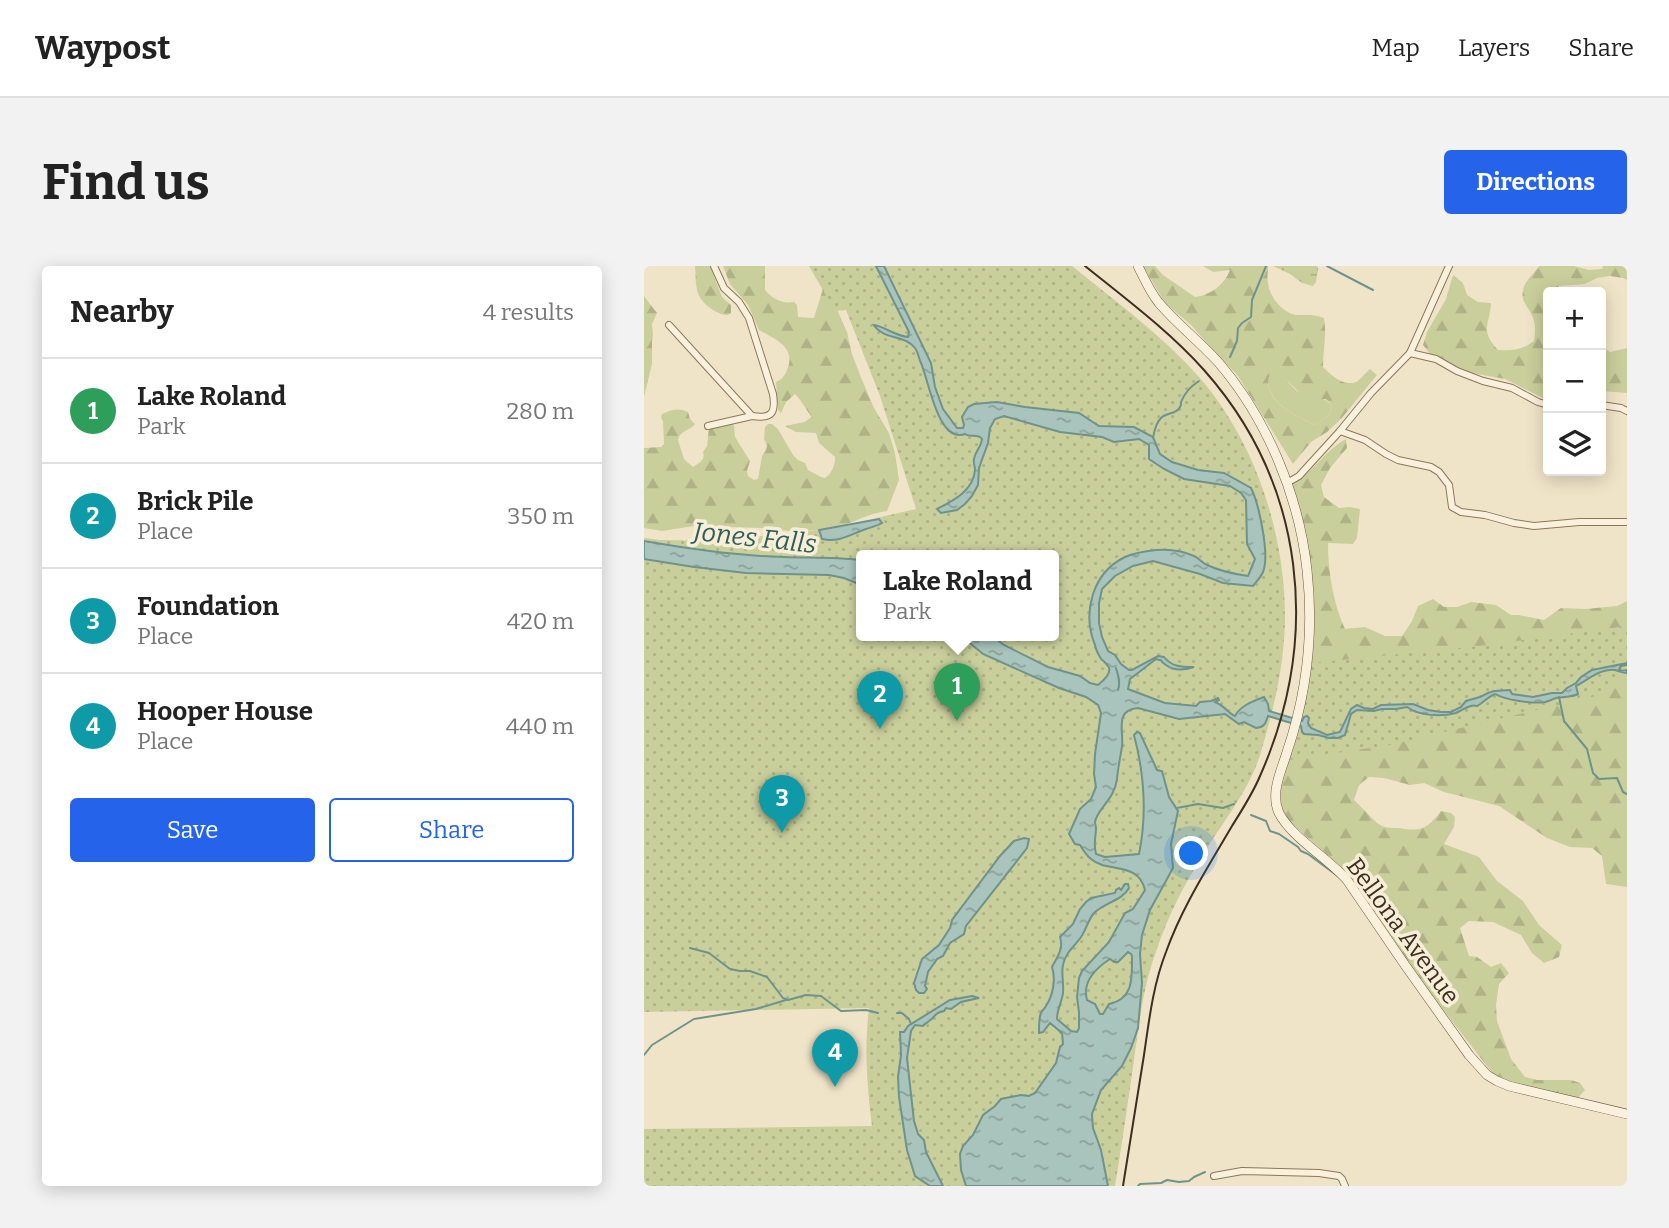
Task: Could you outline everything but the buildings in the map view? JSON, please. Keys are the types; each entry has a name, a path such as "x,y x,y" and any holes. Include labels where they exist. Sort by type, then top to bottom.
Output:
{"main road":[{"name":"Bellona Avenue","path":"1138,266 1159,302 1212,355 1236,384 1263,428 1287,483 1303,542 1310,596 1308,652 1300,707 1276,788 1275,798 1279,813 1287,825 1347,880 1469,1055 1487,1075 1509,1086 1627,1114"}],"street":[{"path":"708,426 752,416 767,417 775,405 749,318 739,302 724,288 714,266"},
{"path":"1287,483 1298,476 1410,352 1449,266"},
{"path":"669,325 752,416"},
{"path":"1410,352 1436,359 1483,381 1512,388 1543,404"},
{"path":"1606,406 1627,411"},
{"path":"1340,431 1365,440 1398,460 1431,467 1439,472 1449,485 1452,507 1461,512 1534,526 1627,522"},
{"path":"1214,1176 1242,1171 1319,1173 1339,1176 1345,1186"}],"green space":[{"path":"695,266 710,266 722,297 731,305 731,313 718,313 701,299 696,287"},
{"path":"723,266 765,266 765,290 778,300 794,302 797,305 798,317 814,318 825,282 847,332 860,375 874,408 889,433 895,453 899,480 887,511 834,528 818,530 694,526 662,531 644,528 644,448 661,447 664,444 661,418 662,414 669,411 685,410 695,424 681,434 678,440 684,459 693,467 703,459 709,428 730,418 735,437 750,461 748,476 754,480 758,479 762,456 767,446 764,439 765,427 768,424 778,429 793,455 805,463 808,470 825,478 834,466 835,457 819,443 816,433 796,432 785,426 804,422 812,417 795,394 786,402 781,413 778,410 776,382 786,372 789,355 783,345 759,330 748,305 730,284"},
{"path":"809,266 1072,266 1154,333 1199,377 1237,431 1264,492 1280,557 1284,589 1285,622 1277,691 1254,771 1185,886 1166,925 1152,965 1140,1019 1115,1186 644,1186 644,1129 872,1126 867,1067 869,1008 644,1012 644,538 719,541 828,529 916,509 880,396 846,310 835,311"},
{"path":"1143,266 1155,266 1163,275 1195,297 1216,288 1230,270 1213,272 1203,266 1268,266 1269,288 1282,308 1292,314 1324,318 1323,367 1346,383 1356,382 1370,369 1377,375 1341,419 1311,442 1293,464 1238,376 1191,325 1165,303","holes":["1270,373 1276,374 1307,400 1326,399 1332,406 1329,415 1315,425 1281,406 1270,392 1268,383"]},
{"path":"1273,266 1317,266 1316,282 1313,286 1302,283"},
{"path":"1539,266 1574,266 1589,270 1602,269 1603,266 1627,266 1627,280 1610,276 1585,284 1543,287 1543,398 1505,379 1466,372 1431,355 1423,345 1427,332 1446,299 1453,275 1463,283 1467,295 1478,302 1491,303 1487,332 1498,350 1517,349 1530,344 1534,341 1535,323 1522,295 1525,284"},
{"path":"644,296 657,313 652,324 652,364 644,397"},
{"path":"1627,348 1627,393 1606,391 1606,349 1610,352"},
{"path":"1270,372 1282,377 1302,394 1328,402 1332,406 1329,415 1315,425 1281,406 1270,391"},
{"path":"1346,439 1347,448 1330,468 1321,485 1324,497 1339,508 1360,509 1357,538 1353,544 1328,543 1332,587 1345,629 1365,627 1385,636 1402,636 1418,606 1433,599 1444,607 1457,607 1471,602 1496,605 1511,615 1544,620 1561,608 1617,606 1627,601 1627,887 1606,884 1602,856 1592,848 1570,847 1547,838 1499,806 1444,792 1424,783 1410,785 1369,777 1359,785 1354,800 1379,824 1388,828 1423,828 1441,811 1451,813 1455,817 1454,827 1444,844 1479,857 1497,881 1523,901 1539,925 1562,945 1559,957 1544,963 1532,953 1521,935 1493,922 1469,921 1460,928 1469,956 1477,957 1491,967 1501,963 1509,973 1499,984 1496,1005 1497,1021 1511,1059 1525,1077 1580,1083 1585,1090 1578,1098 1520,1086 1494,1075 1416,975 1352,877 1289,821 1283,811 1281,789 1308,693 1314,622 1312,575 1302,517 1292,484"},
{"path":"1627,626 1627,674 1600,695 1390,745 1289,760 1308,693 1311,663 1479,646"}],"water":[{"path":"876,266 884,266 931,363 935,387 943,409 957,428 963,428 962,417 968,407 974,404 997,402 1079,413 1099,426 1134,427 1153,437 1160,454 1172,462 1198,470 1224,473 1251,488 1260,517 1265,554 1263,572 1253,586 1223,583 1153,561 1133,566 1115,576 1102,589 1099,623 1102,637 1108,651 1115,655 1121,664 1132,670 1158,656 1178,666 1194,667 1176,669 1156,659 1130,679 1128,689 1165,703 1196,706 1200,702 1218,698 1215,702 1235,716 1243,707 1264,697 1269,711 1302,721 1307,716 1311,728 1327,735 1340,732 1351,709 1357,705 1373,709 1381,705 1413,704 1428,710 1451,712 1466,701 1494,691 1510,690 1512,694 1533,697 1562,693 1592,670 1627,663 1619,669 1627,670 1627,673 1604,671 1576,686 1578,694 1545,702 1519,701 1495,694 1477,706 1444,715 1424,714 1407,707 1357,710 1351,714 1345,735 1338,738 1304,734 1301,726 1268,716 1263,726 1256,728 1244,722 1239,724 1225,714 1179,719 1138,708 1126,713 1122,722 1122,747 1116,786 1096,817 1096,854 1105,857 1139,854 1144,809 1134,735 1137,732 1140,733 1157,770 1162,771 1169,797 1178,811 1171,844 1173,868 1150,910 1142,935 1138,1028 1122,1066 1101,1090 1092,1114 1108,1186 966,1186 961,1170 960,1154 963,1146 973,1135 983,1115 1001,1099 1035,1093 1056,1063 1063,1044 1062,1033 1050,1023 1039,1033 1039,1026 1041,1012 1052,992 1052,967 1061,949 1060,937 1091,898 1115,893 1128,884 1129,888 1122,896 1094,913 1064,961 1063,993 1057,1019 1071,1031 1077,1032 1077,997 1082,971 1109,942 1125,913 1133,909 1145,890 1136,875 1091,859 1080,845 1075,844 1069,834 1080,809 1091,799 1096,787 1095,754 1101,713 1098,705 1086,697 983,654 967,641 999,641 1048,667 1080,676 1098,685 1109,670 1095,647 1091,633 1090,607 1098,583 1105,573 1125,557 1165,550 1190,554 1212,567 1248,576 1255,559 1247,544 1246,500 1230,486 1184,479 1164,469 1149,459 1149,445 1139,439 1114,442 1102,437 1060,432 1004,416 995,419 990,428 979,468 978,485 972,496 957,510 941,513 937,509 962,494 971,484 975,456 982,439 965,434 956,435 948,430 936,409 915,348 906,341 883,333 874,325 908,337 909,332","holes":["1128,952 1132,956 1131,979 1127,992 1100,1014 1095,1004 1087,1000 1088,981 1095,971 1110,959 1118,962"]},
{"path":"879,519 882,523 839,539 822,539 819,530"},
{"path":"644,541 749,555 856,560 856,583 829,575 746,573 644,559"},
{"path":"1029,839 1027,848 966,926 964,934 950,943 943,956 937,959 928,972 925,986 927,989 924,993 919,993 914,983 922,959 939,945 952,920 1000,856 1014,841"},
{"path":"972,996 979,998 961,1002 951,1009 946,1008 923,1026 915,1025 911,1031 907,1058 914,1121 943,1186 930,1186 915,1176 907,1150 899,1097 900,1032 904,1032 908,1026 950,1000"}],"waterway":[{"path":"1230,357 1237,341 1238,328 1251,317 1252,300 1266,266"},
{"path":"1327,266 1373,290"},
{"path":"1153,438 1159,420 1178,410 1186,392 1199,381"},
{"path":"1116,668 1118,690"},
{"path":"1559,697 1564,721 1587,749 1593,773 1599,779 1617,778 1623,792 1627,794"},
{"path":"1177,808 1198,804 1223,808 1234,804"},
{"path":"1251,815 1266,821 1270,831 1279,834 1339,877"},
{"path":"690,948 709,953 730,969 750,971 767,977 783,998 788,1000 806,995 821,996 841,1011 866,1010 878,1013"},
{"path":"644,1055 652,1045 694,1019 756,1009 786,1000"},
{"path":"897,1013 902,1013 911,1024"},
{"path":"1138,1186 1167,1180 1189,1181 1205,1172"}],"tram line":[{"path":"1085,266 1176,342 1204,370 1238,415 1264,463 1283,513 1293,564 1296,617 1291,671 1279,724 1260,776 1188,903 1172,935 1162,965 1150,1016 1123,1186"}],"place":[{"name":"Lake Roland","path":"957,721"},
{"name":"Brick Pile","path":"880,729"},
{"name":"Foundation","path":"782,833"},
{"name":"Hooper House","path":"835,1087"}],"water label":[{"name":"Jones Falls","path":"755,538"}]}
